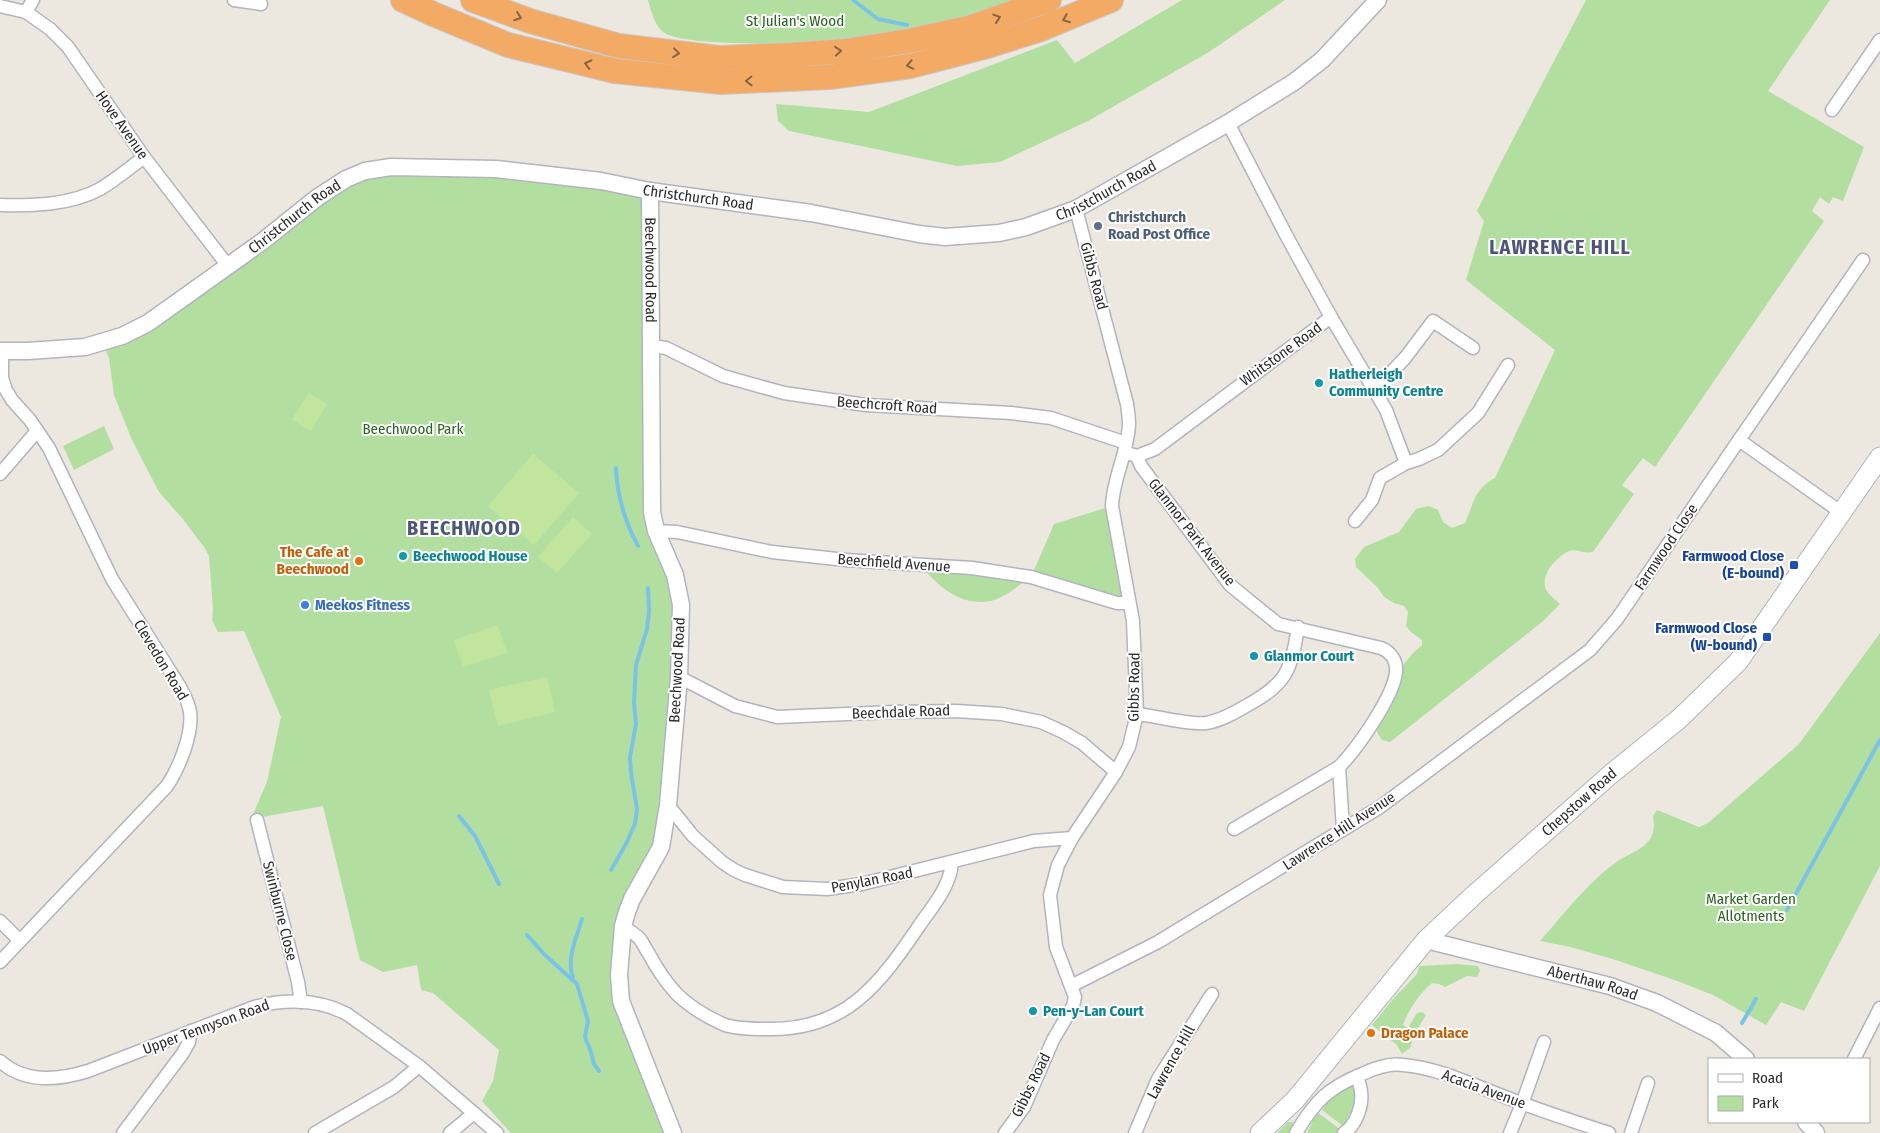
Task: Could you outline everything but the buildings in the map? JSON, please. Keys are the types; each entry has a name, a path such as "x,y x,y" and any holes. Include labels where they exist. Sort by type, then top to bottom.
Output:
{"highway":[{"path":"403,0 508,45 615,71 721,82 830,77 911,66 984,47 1040,29 1111,0"},
{"path":"473,0 530,21 619,46 720,58 792,56 846,51 909,41 969,28 1049,0"}],"main road":[{"name":"Chepstow Road","path":"1260,1133 1295,1100 1426,940 1600,784 1679,719 1738,662 1880,457"}],"street":[{"path":"26,12 33,0"},
{"path":"234,0 261,4"},
{"name":"Christchurch Road","path":"1,351 86,347 122,336 148,323 228,266 318,197 346,179 365,171 391,167 496,169 601,181 650,191 810,213 919,234 945,237 984,234 1026,227 1076,209 1228,123 1294,82 1322,60 1378,0"},
{"name":"Hove Avenue","path":"0,6 26,12 50,29 68,46 144,156 228,266"},
{"path":"1832,110 1880,40"},
{"name":"Whitstone Road","path":"1137,456 1155,449 1332,317 1286,235 1228,123"},
{"path":"0,205 70,200 98,190 144,156"},
{"name":"Beechwood Road","path":"650,191 652,512 656,531 675,575 680,605 679,677 668,805 661,847 632,899 624,926 619,975 621,1001 673,1133"},
{"name":"Gibbs Road","path":"1006,1133 1024,1107 1053,1040 1073,1006 1074,997 1071,986 1056,947 1050,895 1058,865 1072,838 1130,748 1137,714 1133,621 1112,506 1112,493 1129,425 1127,404 1076,209"},
{"name":"Farmwood Close","path":"1590,650 1617,619 1863,260"},
{"path":"1332,317 1386,410 1406,463"},
{"path":"1370,383 1386,378 1405,358 1433,321 1473,348"},
{"name":"Beechcroft Road","path":"652,346 666,348 724,376 784,393 866,405 1011,413 1051,418 1124,448"},
{"name":"Clevedon Road","path":"0,962 167,786 184,749 190,716 185,696 112,579 58,465 38,431 6,390 2,378 1,351"},
{"path":"1355,521 1372,500 1380,478 1406,463 1438,450 1478,413 1508,365"},
{"path":"0,474 38,431"},
{"path":"1739,440 1842,513"},
{"path":"1124,448 1137,456"},
{"name":"Glanmor Park Avenue","path":"1137,456 1147,474 1230,585 1278,624 1298,627 1381,648 1391,655 1395,662 1396,672 1391,689 1372,725 1352,754 1339,767"},
{"name":"Beechfield Avenue","path":"656,531 677,532 772,552 846,560 972,568 1031,577 1117,602 1130,603"},
{"path":"1137,714 1207,723 1232,714 1266,695 1280,683 1293,655 1298,627"},
{"name":"Lawrence Hill Avenue","path":"1071,986 1158,942 1380,806 1590,650"},
{"name":"Beechdale Road","path":"679,677 735,706 777,717 956,711 1002,714 1041,722 1082,743 1116,772"},
{"path":"1234,829 1339,767 1343,829"},
{"name":"Penylan Road","path":"668,805 693,836 722,862 745,875 783,887 827,889 862,884 1034,842 1072,838"},
{"name":"Swinburne Close","path":"258,820 298,982 301,1002"},
{"path":"624,926 639,938 674,991 706,1016 728,1026 753,1029 779,1030 804,1027 826,1020 848,1009 878,980 898,956 945,888 951,874 952,863"},
{"path":"0,921 20,941"},
{"name":"Aberthaw Road","path":"1426,940 1610,986 1657,1003 1716,1033 1745,1058"},
{"name":"Lawrence Hill","path":"1135,1133 1158,1079 1212,994"},
{"name":"Upper Tennyson Road","path":"0,1061 15,1072 29,1076 48,1079 67,1077 88,1071 264,1005 282,1002 301,1002 326,1006 347,1014 419,1066 496,1133"},
{"path":"1855,1058 1880,1008"},
{"path":"123,1133 183,1053 189,1042 191,1031"},
{"path":"1510,1133 1544,1042"},
{"name":"Acacia Avenue","path":"1296,1133 1305,1118 1329,1090 1356,1076 1382,1067 1402,1064 1449,1076 1522,1104 1609,1133"},
{"path":"314,1133 398,1084 419,1066"},
{"path":"1349,1132 1361,1101 1361,1092 1356,1076"},
{"path":"1631,1133 1648,1083"},
{"path":"450,1133 474,1113"}],"green space":[{"name":"St Julian's Wood","path":"648,0 1015,0 965,18 883,36 838,41 732,43 676,37 662,31 653,17"},
{"path":"1182,0 1285,0 1209,52 1088,121 1000,162 957,166 789,131 778,121 776,104 869,112 1057,40 1075,63"},
{"path":"1586,0 1830,0 1768,91 1864,147 1843,201 1833,197 1829,204 1820,197 1812,211 1824,221 1655,467 1643,458 1622,485 1634,494 1593,552 1569,551 1550,567 1545,578 1546,590 1560,604 1542,622 1390,742 1382,740 1377,732 1379,720 1398,690 1404,664 1422,645 1422,640 1406,626 1408,612 1404,606 1384,597 1378,588 1356,567 1355,559 1364,547 1399,532 1416,509 1429,506 1438,510 1443,522 1452,528 1465,523 1479,492 1488,482 1495,478 1555,350 1466,280 1484,221 1477,211"},
{"name":"Beechwood Park","path":"391,167 650,191 652,491 681,605 661,847 632,899 619,975 673,1133 511,1133 482,1101 493,1081 499,1050 433,993 421,990 417,965 383,972 360,960 323,806 251,819 267,782 281,717 244,631 218,632 212,620 213,609 209,556 182,518 159,492 132,440 114,395 109,358 103,343 122,336 318,197"},
{"path":"309,393 327,404 311,431 292,419"},
{"path":"104,426 114,449 74,470 63,446"},
{"path":"533,454 579,493 534,545 488,506"},
{"path":"1112,506 1129,603 1031,577 1054,524"},
{"path":"573,517 592,534 557,573 538,557"},
{"path":"921,565 1031,577 999,598 983,602 973,601 962,599 943,588"},
{"path":"498,625 507,653 463,667 454,640"},
{"name":"Market Garden Allotments","path":"1880,633 1880,866 1804,1011 1781,1002 1766,1025 1713,995 1680,982 1616,960 1540,941 1597,878 1618,861 1647,843 1653,833 1653,816 1657,810 1699,827 1708,823 1799,744"},
{"path":"547,677 555,712 498,726 489,690"},
{"path":"1456,964 1478,966 1480,971 1477,977 1467,976 1445,987 1432,983 1423,992 1411,1008 1403,1025 1408,1028 1417,1013 1422,1012 1426,1015 1412,1038 1411,1047 1402,1054 1397,1045 1372,1025 1417,974 1419,966"},
{"path":"1352,1084 1356,1095 1354,1106 1343,1126 1322,1110 1329,1099"},
{"path":"1317,1112 1341,1130 1336,1133 1307,1133"},
{"path":"1288,1122 1293,1122 1292,1133 1277,1133"}],"waterway":[{"path":"853,0 878,19 907,25"},
{"path":"616,468 623,508 638,546"},
{"path":"611,870 635,824 637,809 630,757 636,724 634,703 636,665 647,629 649,611 648,588"},
{"path":"1787,910 1880,740"},
{"path":"459,816 475,836 499,884"},
{"path":"573,977 571,955 582,919"},
{"path":"527,935 545,955 577,984 588,1021 586,1040 594,1064 599,1071"},
{"path":"1742,1023 1756,999"}],"place":[{"name":"Christchurch Road Post Office","path":"1098,226"},
{"name":"Hatherleigh Community Centre","path":"1319,383"},
{"name":"Beechwood House","path":"403,556"},
{"name":"The Cafe at Beechwood","path":"359,561"},
{"name":"Farmwood Close (E-bound)","path":"1794,565"},
{"name":"Meekos Fitness","path":"305,605"},
{"name":"Farmwood Close (W-bound)","path":"1767,637"},
{"name":"Glanmor Court","path":"1254,656"},
{"name":"Pen-y-Lan Court","path":"1033,1011"},
{"name":"Dragon Palace","path":"1371,1033"}],"district":[{"name":"LAWRENCE HILL","path":"1560,247"},
{"name":"BEECHWOOD","path":"464,528"}]}
